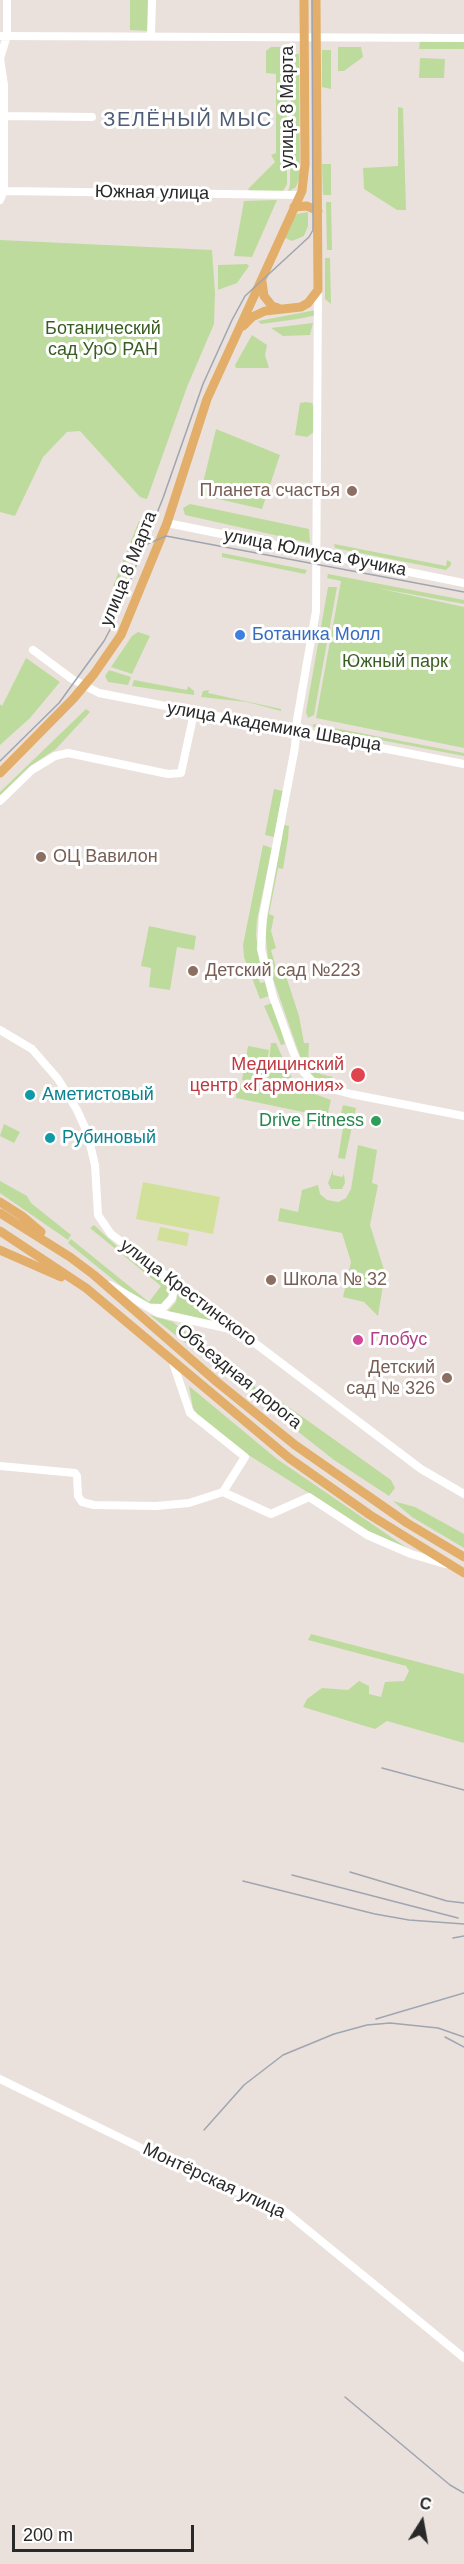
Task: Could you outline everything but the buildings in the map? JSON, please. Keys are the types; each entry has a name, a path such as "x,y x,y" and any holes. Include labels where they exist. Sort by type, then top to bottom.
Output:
{"main road":[{"name":"улица 8 Марта","path":"0,773 85,685 121,635 166,523 198,422 300,195 305,164 304,0"},
{"name":"улица 8 Марта","path":"316,0 318,285"},
{"path":"294,207 307,206 318,211"},
{"path":"262,280 264,296 272,306 284,310"},
{"path":"301,307 314,297 318,285"},
{"name":"улица 8 Марта","path":"232,342 252,317 270,309 284,310 301,307"},
{"path":"0,1202 22,1216 70,1257"},
{"name":"Объездная дорога","path":"0,1213 70,1257 94,1275 217,1382 295,1445 407,1523 464,1557"},
{"name":"Объездная дорога","path":"0,1231 86,1288 289,1458 370,1515 464,1573"},
{"path":"0,1250 86,1288"}],"street":[{"path":"0,200 4,191 2,130 4,85 0,58 7,0"},
{"path":"151,36 152,0"},
{"path":"4,36 464,38"},
{"path":"4,116 92,117"},
{"name":"Южная улица","path":"4,191 300,195"},
{"name":"улица 8 Марта","path":"318,285 316,611 263,916 261,941 273,997 300,1068 312,1081 324,1087 351,1094 464,1116"},
{"path":"301,307 319,306"},
{"name":"улица Юлиуса Фучика","path":"166,523 464,583"},
{"name":"улица Академика Шварца","path":"33,650 72,679 99,693 464,764"},
{"path":"0,801 32,770 56,756 68,753 168,774 181,773 194,713"},
{"name":"улица Крестинского","path":"0,1030 32,1049 58,1079 77,1110 87,1132 95,1165 98,1215 111,1234 234,1330 420,1469 464,1494"},
{"path":"94,1275 158,1313 234,1330"},
{"path":"146,1307 163,1308 170,1302 174,1292 169,1280"},
{"path":"0,1466 75,1473 78,1496 82,1502 94,1505 156,1506 189,1503 223,1492 244,1457 190,1413 171,1359"},
{"path":"223,1492 271,1514 309,1497 367,1535 411,1554 448,1565"},
{"name":"Монтёрская улица","path":"0,2079 174,2164 286,2213 464,2358"}],"green space":[{"path":"130,0 148,0 148,31 130,30"},
{"path":"420,41 464,41 464,49 419,49"},
{"path":"271,47 287,47 287,184 282,193 250,192 248,189 275,162 271,155 276,153 276,74 266,73 266,51"},
{"path":"338,47 361,47 363,57 344,71 338,71"},
{"path":"322,50 331,50 331,89 322,87"},
{"path":"291,54 299,54 300,176 296,187 288,192 290,185"},
{"path":"420,58 445,59 444,78 419,78"},
{"path":"398,107 403,108 406,210 397,210 364,189 363,168 398,166"},
{"path":"322,164 331,164 331,195 323,195"},
{"path":"277,200 252,257 234,256 244,201"},
{"path":"326,202 331,202 332,250 327,250"},
{"path":"308,212 308,226 304,236 292,241 283,237 292,218 297,214"},
{"name":"Ботанический сад УрО РАН","path":"0,240 212,250 215,293 214,324 187,387 147,499 140,497 80,431 67,432 43,457 15,516 0,512"},
{"path":"325,258 330,258 331,304 325,299"},
{"path":"247,264 249,266 237,283 218,290 218,265"},
{"path":"316,310 317,315 298,319 261,324 258,321"},
{"path":"313,323 310,335 283,336 271,328"},
{"path":"252,335 267,345 265,355 269,368 236,368 235,365"},
{"path":"300,403 312,403 314,408 314,432 307,437 295,435"},
{"path":"216,429 280,455 262,509 205,496 203,483"},
{"path":"190,504 309,529 310,543 185,515 183,508"},
{"path":"139,521 142,523 116,587 113,586"},
{"path":"143,534 145,534 127,580 105,627"},
{"path":"334,544 446,566 447,560 451,562 451,565 446,570 335,548"},
{"path":"222,553 307,570 305,574 222,557"},
{"name":"Южный парк","path":"328,574 464,600 464,604 377,588 464,607 464,748 316,718 341,581 327,578"},
{"path":"328,587 337,587 314,715 308,718 306,712"},
{"path":"138,632 150,636 132,674 111,667 132,636"},
{"path":"26,658 60,682 30,718 0,745 0,704 2,706"},
{"path":"109,670 131,677 128,685 108,682 105,676"},
{"path":"134,680 187,690 188,686 194,691 194,695 132,686"},
{"path":"209,690 208,693 281,709 281,711 247,702 201,697 203,691"},
{"path":"86,709 90,712 56,749 32,765 0,796 0,792"},
{"path":"313,724 464,753 464,756 313,727"},
{"path":"274,789 283,791 274,837 265,835"},
{"path":"284,825 289,826 283,869 278,868 269,914 274,916 271,931 276,948 271,950 278,975 285,973 299,1016 304,1043 309,1043 308,1062 320,1074 333,1077 331,1084 313,1077 302,1062 269,967 265,931"},
{"path":"263,845 272,848 257,920 256,935 260,965 256,969 260,983 265,982 269,996 260,999 244,957 243,945"},
{"path":"149,926 196,936 194,950 177,947 170,990 149,987 151,968 141,966"},
{"path":"272,1003 285,1044 281,1045 264,1006"},
{"path":"271,1043 276,1043 294,1083 309,1092 331,1100 327,1117 236,1098 237,1084 266,1088"},
{"path":"248,1046 269,1050 263,1084 242,1080"},
{"path":"343,1105 356,1108 345,1159 338,1158 344,1122 340,1118"},
{"path":"4,1124 20,1132 14,1143 0,1136"},
{"path":"358,1145 377,1150 372,1183 378,1185 370,1225 385,1273 378,1316 364,1302 343,1297 351,1262 342,1233 278,1221 280,1208 298,1212 302,1190 318,1185 320,1194 327,1200 338,1202 346,1198 351,1189"},
{"path":"333,1170 333,1175 342,1177 344,1174 345,1183 342,1189 331,1189 328,1183"},
{"path":"0,1181 27,1196 31,1203 71,1235 68,1240 0,1193"},
{"path":"143,1182 220,1197 213,1234 136,1219"},
{"path":"94,1225 121,1250 168,1285 169,1296 162,1304 146,1303 131,1294 68,1243 71,1239 149,1302 161,1286 90,1228"},
{"path":"160,1227 189,1233 187,1246 157,1240"},
{"path":"178,1292 218,1322 167,1312 176,1302"},
{"path":"150,1315 173,1322 273,1401 276,1398 391,1480 395,1488 389,1496 334,1460"},
{"path":"189,1386 277,1459 410,1550 369,1531 247,1454 198,1415 193,1408"},
{"path":"393,1501 415,1507 464,1534 464,1548 412,1517"},
{"path":"311,1634 464,1674 464,1743 387,1721 375,1729 303,1707 307,1699 322,1688 348,1690 359,1681 369,1686 369,1694 381,1697 385,1682 404,1681 409,1671 406,1666 308,1640"}],"tram line":[{"path":"0,761 59,703 104,641 163,498 203,384 232,320 245,296 309,237 313,230 312,0"},
{"path":"145,545 166,536 464,592"}],"railway":[{"path":"382,1768 464,1790"},
{"path":"350,1872 447,1901 464,1903"},
{"path":"292,1875 458,1918"},
{"path":"243,1881 375,1914 409,1920 464,1924"},
{"path":"453,1938 464,1936"},
{"path":"376,2019 464,1993"},
{"path":"204,2130 244,2085 283,2055 334,2034 367,2025 390,2023 438,2028 464,2037"},
{"path":"445,2037 464,2047"},
{"path":"345,2397 450,2485 464,2493"}],"place":[{"name":"Планета счастья","path":"352,491"},
{"name":"Ботаника Молл","path":"240,635"},
{"name":"ОЦ Вавилон","path":"41,857"},
{"name":"Детский сад №223","path":"193,971"},
{"name":"Медицинский центр «Гармония»","path":"358,1075"},
{"name":"Аметистовый","path":"30,1095"},
{"name":"Drive Fitness","path":"376,1121"},
{"name":"Рубиновый","path":"50,1138"},
{"name":"Школа № 32","path":"271,1280"},
{"name":"Глобус","path":"358,1340"},
{"name":"Детский сад № 326","path":"447,1378"}],"district":[{"name":"ЗЕЛЁНЫЙ МЫС","path":"188,120"}]}
